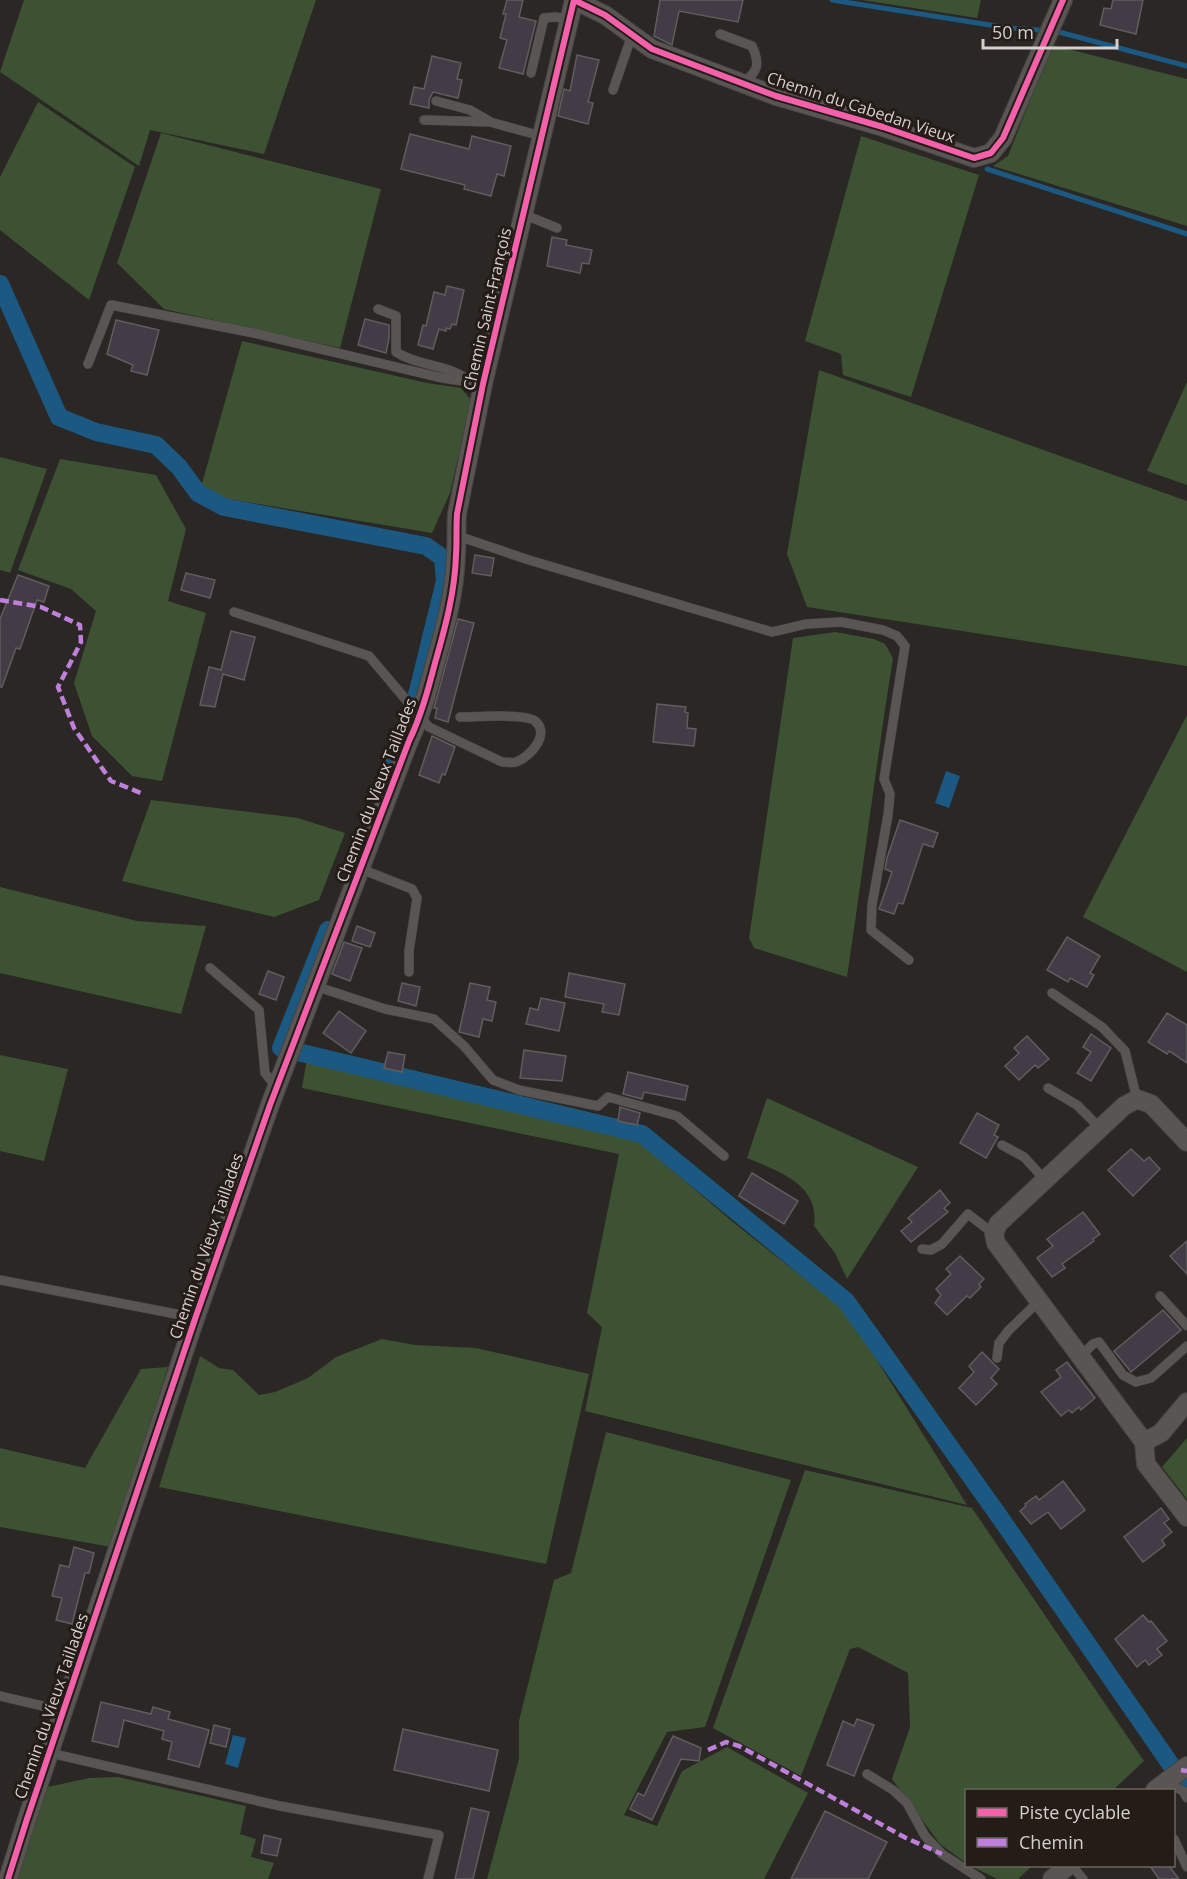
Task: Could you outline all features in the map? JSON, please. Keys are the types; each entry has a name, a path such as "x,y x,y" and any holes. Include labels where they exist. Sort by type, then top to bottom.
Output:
{"street":[{"name":"Chemin du Cabedan Vieux","path":"574,0 605,15 652,49 776,96 883,127 974,158 991,153 1003,138 1063,0"},
{"name":"Chemin Saint-François","path":"446,627 455,565 457,514 476,382 523,214 574,0"},
{"name":"Chemin du Vieux Taillades","path":"8,1879 195,1319 276,1087 409,741 420,718 446,627"},
{"path":"1187,1142 1151,1104 1137,1099 1124,1106 998,1224 994,1234 996,1243 1144,1442 1146,1464 1187,1517"},
{"path":"1144,1442 1161,1434 1187,1402"},
{"path":"1161,1786 1187,1766"},
{"path":"1052,1879 1069,1867"}],"lane":[{"path":"531,73 544,18 569,19"},
{"path":"720,34 752,46 757,56 758,66 749,78 741,83"},
{"path":"613,90 633,35"},
{"path":"436,100 470,110 490,122"},
{"path":"424,120 490,122 542,136"},
{"path":"523,214 557,228"},
{"path":"88,364 111,304 254,333 442,378 476,382"},
{"path":"378,309 396,316 396,352 407,359 457,372 476,382"},
{"path":"455,535 529,560 772,632 806,624 841,622 883,630 897,636 905,646 884,779 890,794 872,905 871,930 909,960"},
{"path":"234,612 369,656 429,727 502,762 515,762 523,758 533,750 540,739 541,729 535,721 525,717 460,717"},
{"path":"361,869 412,889 417,898 408,972"},
{"path":"210,968 259,1010 265,1073 276,1087"},
{"path":"315,986 385,1009 434,1019 464,1046 493,1080 519,1090 598,1106 608,1097 677,1116 724,1156"},
{"path":"1052,993 1102,1027 1125,1051 1137,1099"},
{"path":"1048,1088 1077,1106 1100,1128"},
{"path":"1002,1145 1024,1157 1045,1180"},
{"path":"922,1249 931,1250 942,1244 969,1214 994,1234"},
{"path":"0,1280 195,1319"},
{"path":"1160,1296 1187,1326"},
{"path":"997,1358 999,1343 1039,1300"},
{"path":"1081,1356 1093,1344 1099,1342 1123,1375 1136,1382 1151,1378 1187,1346"},
{"path":"0,1696 64,1710"},
{"path":"50,1753 280,1806 439,1835 428,1879"},
{"path":"867,1774 893,1790 907,1803 925,1836 942,1854 981,1879"},
{"path":"1175,1789 1183,1791 1187,1798"},
{"path":"1175,1843 1187,1867"},
{"path":"1071,1867 1083,1879"}],"green space":[{"path":"24,0 316,0 264,154 150,130 139,166 0,72"},
{"path":"862,0 981,0 977,18"},
{"path":"1052,45 1187,79 1187,226 993,166 1008,156"},
{"path":"38,102 135,167 89,300 0,230 0,177"},
{"path":"161,133 381,189 340,348 164,309 117,263"},
{"path":"861,136 979,175 911,397 843,375 841,354 805,341"},
{"path":"242,341 427,383 461,388 471,400 450,493 432,533 223,498 201,487"},
{"path":"819,370 1187,501 1187,666 807,607 787,554"},
{"path":"1187,382 1187,485 1147,471"},
{"path":"0,457 47,469 10,573 0,570"},
{"path":"60,459 156,475 186,529 168,601 206,613 162,781 132,776 92,736 74,683 96,611 71,589 18,570"},
{"path":"835,632 874,639 885,644 893,658 847,977 754,948 749,938 793,638"},
{"path":"1187,715 1187,972 1083,917"},
{"path":"151,800 298,818 345,833 319,900 274,917 122,881"},
{"path":"0,887 137,921 206,926 181,1014 0,973"},
{"path":"0,1055 68,1069 44,1161 0,1151"},
{"path":"307,1058 635,1138 734,1223 847,1312 967,1505 585,1411 602,1327 587,1313 619,1154 302,1088"},
{"path":"767,1098 918,1167 847,1279 835,1253 814,1226 814,1212 804,1189 783,1174 747,1158"},
{"path":"382,1339 415,1345 476,1348 589,1374 546,1564 159,1487 200,1356 219,1368 233,1370 259,1395 275,1392 308,1378 336,1357"},
{"path":"168,1367 111,1547 0,1527 0,1448 85,1468 141,1369"},
{"path":"606,1432 791,1480 705,1727 667,1732 624,1815 657,1826 682,1771 727,1747 808,1793 764,1879 487,1879 519,1759 519,1721 554,1580 571,1573"},
{"path":"1187,1438 1187,1499 1162,1467"},
{"path":"805,1470 972,1508 1144,1761 1114,1789 965,1789 965,1862 940,1844 892,1779 910,1727 908,1673 858,1647 850,1649 801,1776 713,1728"},
{"path":"118,1777 246,1806 240,1834 256,1839 251,1857 274,1863 268,1879 16,1879 43,1788 89,1778"},
{"path":"973,1867 1031,1867 1018,1879 997,1879"}],"water":[{"path":"946,771 960,776 949,808 935,803"},
{"path":"233,1735 246,1738 238,1768 225,1764"}],"building":[{"path":"507,0 523,0 519,17 536,21 523,74 499,68 507,40 500,38"},
{"path":"660,0 743,0 738,22 679,11 672,45 654,36"},
{"path":"1113,0 1143,0 1136,34 1100,25 1104,8 1111,9"},
{"path":"577,55 599,60 588,102 593,103 588,124 558,116 564,89 570,91"},
{"path":"432,56 461,63 457,79 462,80 458,98 433,92 429,100 429,108 410,104 414,87 424,89"},
{"path":"410,134 469,149 472,136 511,146 504,176 497,174 491,196 464,189 465,185 401,169"},
{"path":"552,237 567,240 566,245 592,250 589,264 582,263 580,273 547,266"},
{"path":"447,286 464,290 456,325 452,324 450,329 446,328 446,331 439,329 433,349 418,345 423,325 426,326 434,292 445,295"},
{"path":"365,319 389,325 386,353 358,345"},
{"path":"116,320 159,330 147,375 131,371 133,365 107,354"},
{"path":"475,555 494,558 491,576 472,573"},
{"path":"186,573 215,580 210,598 181,590"},
{"path":"18,575 49,586 44,602 37,600 20,649 16,648 2,687 0,687 0,619"},
{"path":"458,619 474,623 448,722 435,718 437,708 434,708"},
{"path":"231,631 255,637 244,680 223,674 215,707 200,705 209,667 221,670"},
{"path":"657,704 686,707 687,728 696,729 694,746 653,742"},
{"path":"432,736 455,747 445,775 442,774 439,783 419,775"},
{"path":"900,820 938,833 933,847 923,844 903,904 898,903 894,914 879,909 892,872 885,869"},
{"path":"357,926 375,933 370,947 352,941"},
{"path":"1067,937 1100,956 1090,973 1094,975 1087,987 1070,978 1068,982 1047,970"},
{"path":"344,942 362,948 350,981 332,974"},
{"path":"268,971 284,977 276,1000 259,994"},
{"path":"569,973 625,984 619,1015 602,1012 604,1004 565,997"},
{"path":"402,983 420,987 416,1006 398,1001"},
{"path":"470,983 490,987 487,1000 496,1002 492,1021 483,1019 479,1037 459,1032"},
{"path":"541,998 565,1003 559,1031 526,1024 530,1008 538,1010"},
{"path":"339,1011 366,1031 351,1053 323,1033"},
{"path":"1167,1013 1187,1025 1187,1063 1169,1051 1167,1054 1148,1042"},
{"path":"1091,1034 1111,1048 1091,1081 1077,1073 1091,1052 1083,1047"},
{"path":"1027,1036 1049,1059 1038,1068 1035,1065 1019,1080 1005,1066 1019,1053 1014,1048"},
{"path":"524,1050 566,1056 562,1081 520,1078"},
{"path":"388,1052 405,1055 402,1072 384,1068"},
{"path":"628,1072 688,1086 685,1100 644,1092 642,1099 623,1094"},
{"path":"620,1107 640,1113 637,1125 618,1121"},
{"path":"977,1113 999,1125 994,1135 998,1137 986,1158 960,1143"},
{"path":"1131,1149 1144,1161 1149,1157 1160,1169 1133,1196 1108,1170"},
{"path":"752,1173 798,1201 784,1224 739,1196"},
{"path":"940,1190 950,1203 944,1208 948,1212 911,1242 901,1231 912,1222 908,1218"},
{"path":"1083,1212 1100,1234 1062,1264 1065,1268 1052,1277 1037,1258 1053,1246 1047,1239"},
{"path":"1187,1241 1187,1274 1170,1256"},
{"path":"960,1256 984,1279 979,1284 981,1287 970,1298 967,1296 947,1315 935,1303 941,1295 936,1289 951,1274 946,1269"},
{"path":"1163,1310 1181,1330 1131,1372 1114,1351"},
{"path":"982,1352 999,1369 991,1378 997,1384 976,1405 959,1388 974,1372 969,1366"},
{"path":"1067,1362 1095,1398 1081,1410 1079,1407 1072,1413 1069,1410 1061,1416 1041,1392 1061,1377 1056,1370"},
{"path":"1063,1481 1085,1510 1061,1529 1048,1512 1031,1524 1020,1511 1026,1506 1025,1504 1036,1496 1039,1500"},
{"path":"1161,1508 1169,1519 1164,1523 1172,1532 1162,1540 1165,1545 1143,1562 1124,1537"},
{"path":"74,1547 94,1553 89,1573 85,1573 72,1624 56,1620 62,1598 52,1596 60,1565 69,1567"},
{"path":"1143,1615 1149,1622 1151,1621 1167,1641 1157,1649 1162,1655 1149,1665 1145,1660 1137,1667 1115,1639"},
{"path":"101,1702 151,1714 153,1707 170,1712 168,1719 209,1730 199,1767 168,1759 172,1742 162,1739 164,1731 124,1720 118,1747 92,1741"},
{"path":"857,1719 874,1725 854,1776 827,1765 843,1721 854,1726"},
{"path":"214,1725 230,1729 226,1747 210,1743"},
{"path":"403,1729 498,1750 489,1791 394,1770"},
{"path":"673,1736 701,1748 699,1761 681,1759 652,1820 630,1809 638,1793 644,1796"},
{"path":"471,1808 489,1812 473,1879 455,1879"},
{"path":"825,1811 887,1842 868,1879 791,1879"},
{"path":"264,1835 281,1839 277,1856 261,1853"},
{"path":"1151,1867 1170,1867 1179,1879 1159,1879"}],"waterway":[{"path":"832,0 1009,28 1055,31 1187,66"},
{"path":"987,169 1187,234"},
{"path":"0,284 59,417 96,432 156,445 179,467 198,493 224,507 426,546 443,558 445,581 417,695 393,758"},
{"path":"328,930 281,1048 642,1134 846,1301 999,1516 1171,1765 1187,1780"}],"marked path":[{"path":"0,600 41,607 80,625 81,642 58,687 74,728 111,781 141,793"},
{"path":"708,1750 726,1742 739,1746 906,1838 942,1854"},
{"path":"1181,1770 1187,1771"}],"cycle path":[{"path":"574,0 605,15 652,49 776,96 883,127 974,158 991,153 1003,138 1063,0"},
{"path":"8,1879 195,1319 270,1105 427,693 452,596 457,514 483,384 574,0"}]}
